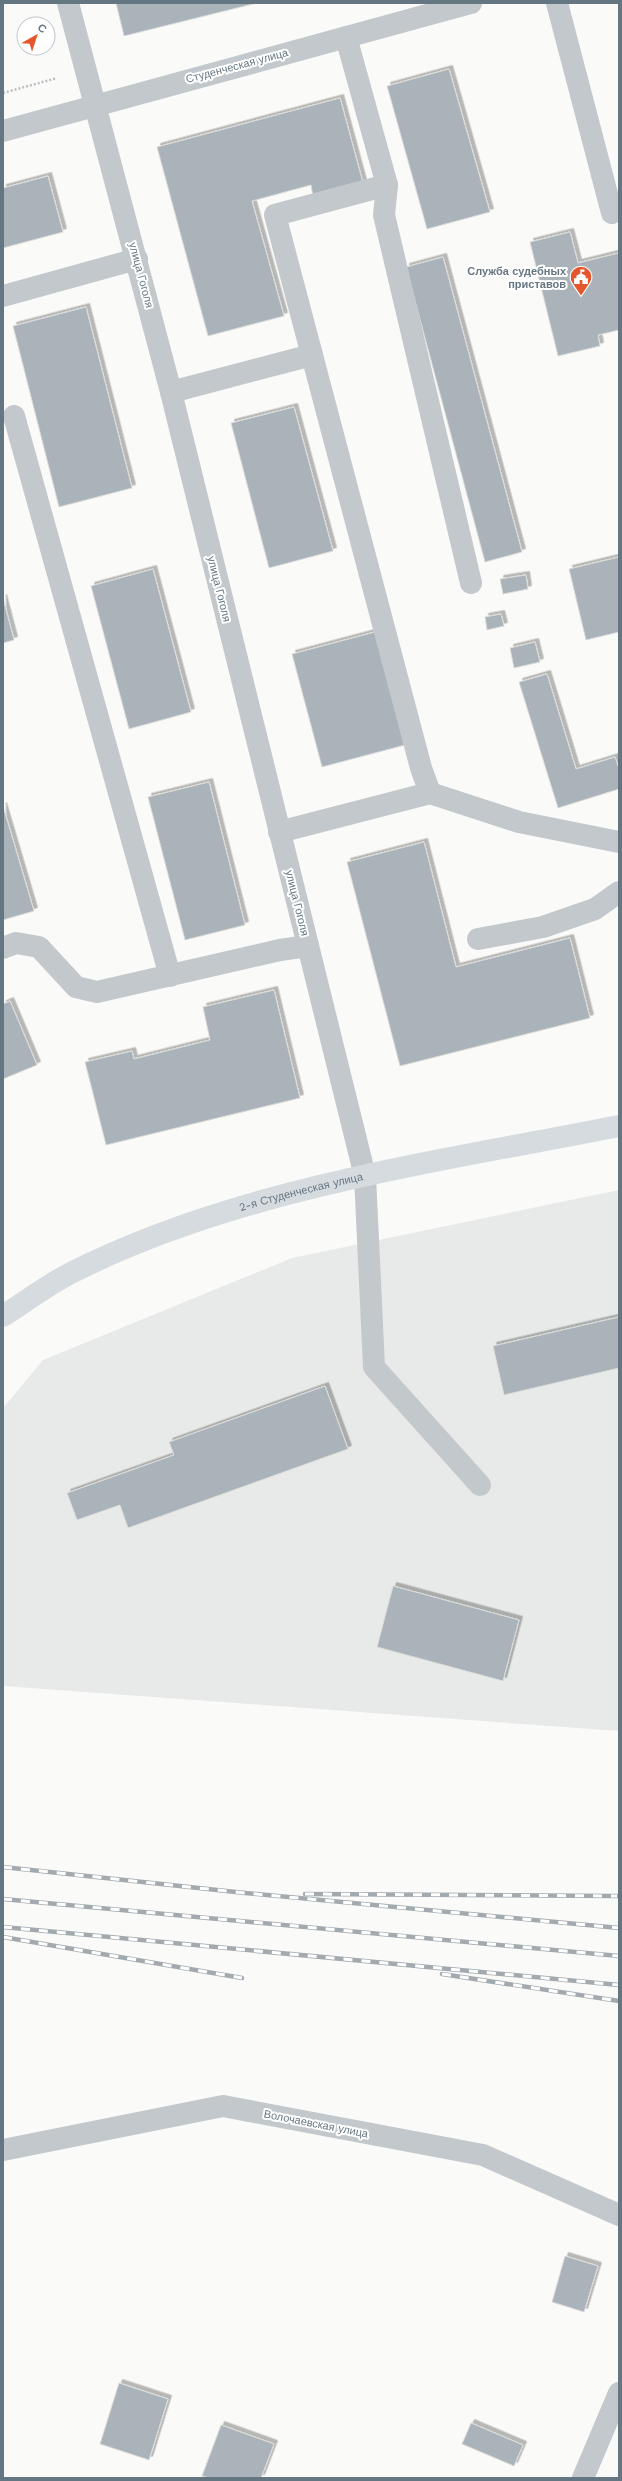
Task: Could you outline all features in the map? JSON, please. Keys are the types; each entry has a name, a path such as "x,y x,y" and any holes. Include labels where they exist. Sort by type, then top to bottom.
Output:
{"main road":[{"name":"2-я Студенческая улица","path":"3,1316 68,1274 159,1234 282,1195 365,1176 619,1126"}],"street":[{"name":"улица Гоголя","path":"68,3 171,392 365,1176 374,1367 480,1485"},
{"name":"Студенческая улица","path":"3,131 471,3"},
{"path":"557,3 612,213"},
{"path":"346,37 387,185 384,216 471,583"},
{"path":"387,185 275,215 421,768 430,793"},
{"path":"3,296 136,259"},
{"path":"171,392 312,355"},
{"path":"14,416 170,976"},
{"path":"279,832 430,793 519,822 619,842"},
{"path":"478,940 543,927 595,909 619,892"},
{"path":"3,948 16,943 39,947 76,987 97,992 280,950 308,946"},
{"name":"Волочаевская улица","path":"3,2150 223,2106 483,2155 619,2215"},
{"path":"583,2478 619,2393"}],"path":[{"path":"3,93 86,69"}],"shaded area":[{"path":"619,1190 619,1731 3,1686 3,1408 43,1360 292,1258"}],"building":[{"path":"116,3 257,3 124,36"},
{"path":"449,69 490,212 427,229 387,86"},
{"path":"340,98 363,183 313,197 311,185 252,201 284,316 208,336 157,147"},
{"path":"48,176 63,232 3,248 3,188"},
{"name":"Служба судебных приставов","path":"570,232 578,263 619,253 619,330 598,335 600,346 558,356 530,242"},
{"path":"443,257 522,552 485,562 406,267"},
{"path":"86,307 132,488 59,507 13,326"},
{"path":"294,407 333,551 269,568 231,423"},
{"path":"619,557 619,632 586,640 569,569"},
{"path":"153,569 191,712 129,729 91,586"},
{"path":"526,575 528,589 503,594 500,579"},
{"path":"3,598 14,640 3,643"},
{"path":"501,614 504,626 487,630 485,617"},
{"path":"375,632 405,745 322,767 292,654"},
{"path":"535,642 540,662 514,668 510,648"},
{"path":"547,674 576,769 615,757 619,769 619,789 558,808 519,682"},
{"path":"209,782 245,925 185,940 148,797"},
{"path":"3,806 34,911 3,920"},
{"path":"424,842 456,967 570,938 590,1018 400,1066 347,862"},
{"path":"274,990 300,1098 106,1145 85,1062 132,1051 134,1059 210,1040 203,1007"},
{"path":"10,1001 37,1065 3,1079 3,1004"},
{"path":"619,1317 619,1368 504,1395 493,1346"},
{"path":"325,1386 348,1449 128,1528 120,1505 77,1520 67,1493 174,1455 169,1442"},
{"path":"393,1586 519,1620 503,1681 377,1647"},
{"path":"565,2256 598,2266 584,2312 552,2302"},
{"path":"119,2383 168,2399 149,2460 100,2444"},
{"path":"471,2423 523,2445 514,2466 462,2444"},
{"path":"221,2425 274,2444 261,2478 209,2478 202,2476"}],"railway":[{"path":"3,1867 245,1893 619,1928"},
{"path":"305,1894 617,1896"},
{"path":"3,1899 619,1956"},
{"path":"3,1927 619,1985"},
{"path":"3,1937 242,1978"},
{"path":"442,1974 619,2001"}],"place":[{"name":"Служба судебных приставов","path":"581,296"}]}
